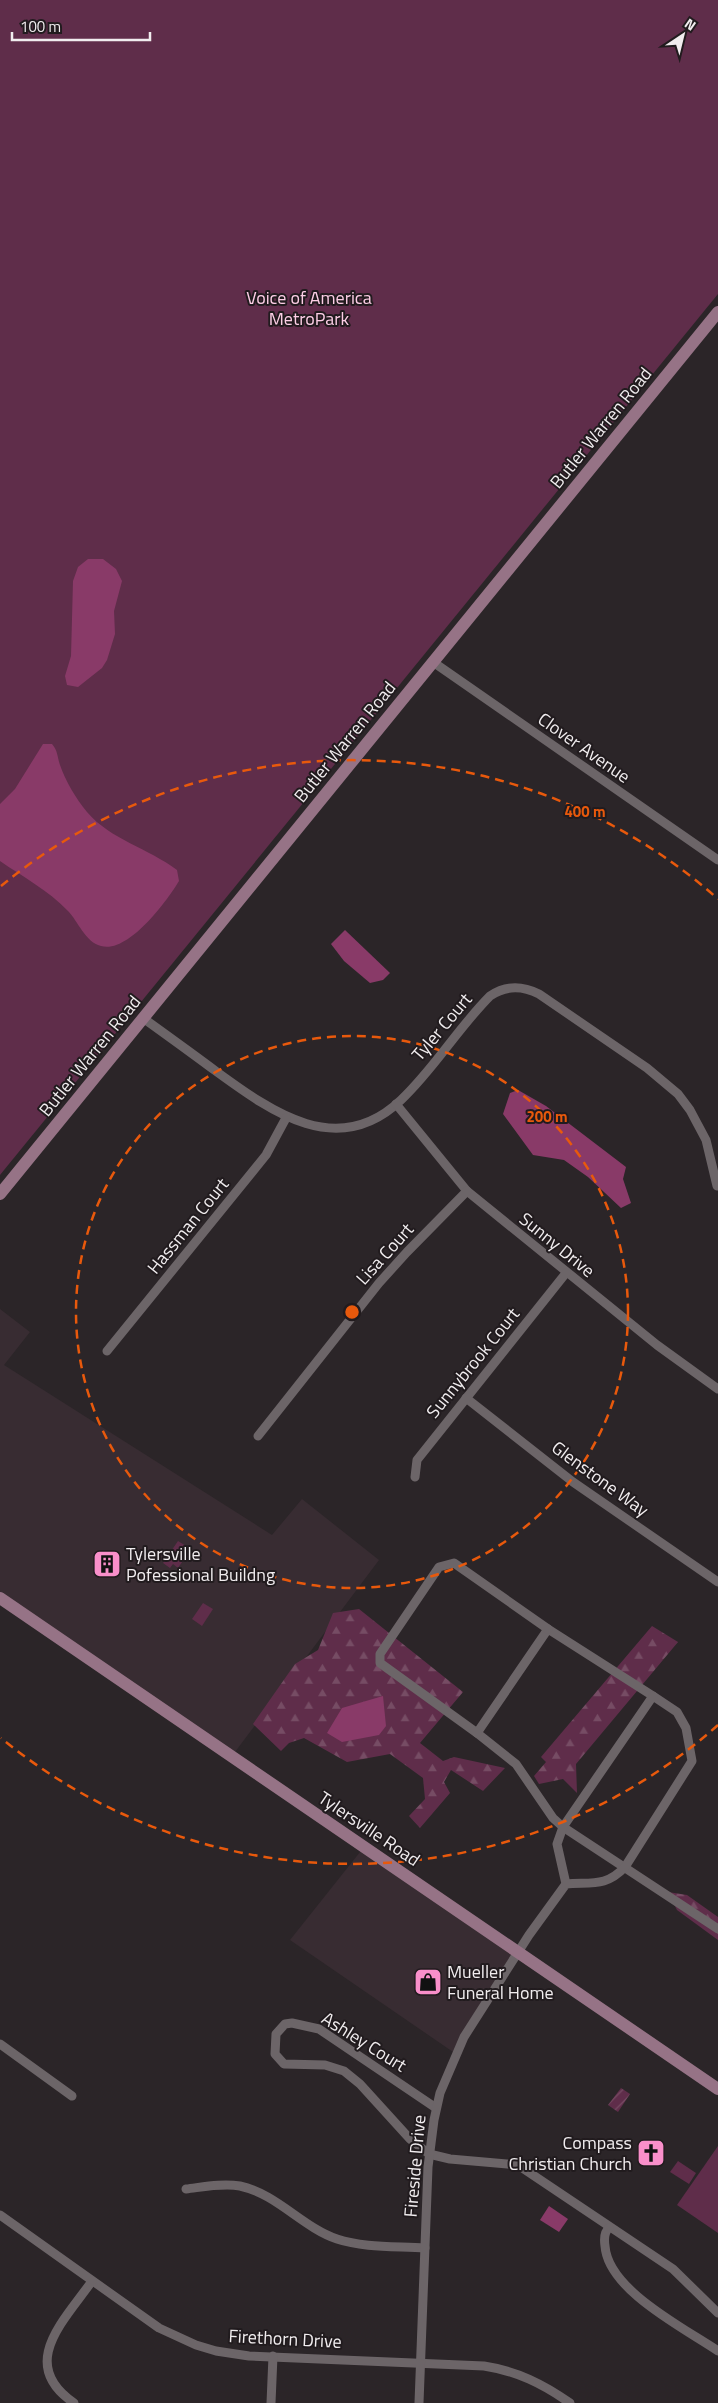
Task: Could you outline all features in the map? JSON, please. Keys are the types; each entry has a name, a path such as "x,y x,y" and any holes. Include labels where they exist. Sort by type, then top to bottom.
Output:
{"main road":[{"name":"Butler Warren Road","path":"0,1194 718,312"},
{"name":"Tylersville Road","path":"0,1598 718,2089"}],"street":[{"name":"Clover Avenue","path":"432,662 718,860"},
{"name":"Tyler Court","path":"143,1018 237,1086 286,1118 317,1127 345,1127 372,1119 396,1104 416,1085 490,996 508,988 527,989 539,994 639,1063 678,1094 690,1110 706,1140 717,1186"},
{"name":"Sunny Drive","path":"396,1104 467,1191 566,1273 718,1389"},
{"name":"Hassman Court","path":"107,1350 266,1155 286,1118"},
{"name":"Lisa Court","path":"258,1436 385,1277 467,1191"},
{"name":"Sunnybrook Court","path":"415,1477 417,1460 566,1273"},
{"name":"Glenstone Way","path":"466,1398 573,1482 718,1582"},
{"path":"652,1696 563,1827 557,1844 566,1884 604,1881 614,1878 625,1867 692,1761 686,1728 677,1712 548,1629 454,1564 439,1568 380,1654 380,1663 477,1733 516,1764 553,1818 563,1827 625,1867 718,1929"},
{"path":"477,1733 548,1629"},
{"name":"Fireside Drive","path":"419,2403 429,2154 436,2108 452,2061 464,2037 566,1884"},
{"name":"Ashley Court","path":"429,2154 410,2139 360,2084 344,2071 325,2065 290,2065 278,2060 274,2047 276,2034 280,2028 292,2023 319,2029 436,2108"},
{"path":"0,2044 72,2096"},
{"path":"429,2154 450,2159 505,2162 518,2166 673,2269 718,2313"},
{"path":"186,2188 241,2187 261,2194 313,2228 338,2240 359,2244 425,2248"},
{"name":"Firethorn Drive","path":"0,2215 147,2321 177,2338 216,2351 273,2356 477,2365 511,2372 537,2382 570,2403"},
{"path":"609,2228 604,2240 606,2255 623,2285 718,2351"},
{"path":"74,2403 52,2382 47,2370 46,2355 53,2336 92,2281"},
{"path":"272,2403 273,2356"}],"shaded area":[{"path":"88,559 103,559 116,569 122,581 114,611 115,634 107,660 102,668 78,687 67,685 65,676 71,656 73,581 78,567"},
{"path":"43,744 52,744 71,789 83,807 97,822 118,837 166,862 177,870 179,881 166,901 146,924 123,942 112,946 95,944 60,903 0,861 0,804 15,789"},
{"path":"345,930 390,973 383,980 370,983 344,961 331,944"},
{"path":"518,1090 546,1106 626,1167 623,1179 631,1203 621,1208 588,1177 564,1160 533,1155 503,1114 510,1093"},
{"path":"0,1309 30,1332 4,1365 272,1535 302,1499 379,1560 232,1756 0,1598"},
{"path":"383,1696 386,1726 379,1735 342,1742 327,1733 342,1708"},
{"path":"364,1847 519,1953 456,2054 290,1940"},
{"path":"549,2206 568,2219 559,2232 540,2220"}],"green space":[{"name":"Voice of America MetroPark","path":"0,0 718,0 718,294 0,1175"},
{"path":"178,1541 191,1549 178,1568 173,1564 170,1568 163,1563"},
{"path":"203,1603 213,1609 202,1626 192,1619"},
{"path":"359,1609 463,1692 420,1743 443,1761 454,1757 505,1768 483,1791 451,1770 444,1782 450,1793 420,1828 409,1816 425,1799 423,1778 390,1754 347,1762 304,1738 289,1743 281,1751 253,1724 295,1664 318,1650 333,1613"},
{"path":"652,1626 678,1642 576,1764 577,1793 563,1779 539,1784 534,1776 546,1762 541,1757"},
{"path":"668,1892 687,1895 718,1917 718,1940 677,1910"},
{"path":"621,2088 630,2094 618,2112 608,2105"},
{"path":"718,2146 718,2233 677,2205"},
{"path":"678,2161 696,2173 689,2184 670,2172"}],"place":[{"name":"Tylersville Pofessional Buildng","path":"107,1564"},
{"name":"Mueller Funeral Home","path":"428,1982"},
{"name":"Compass Christian Church","path":"651,2153"}]}
